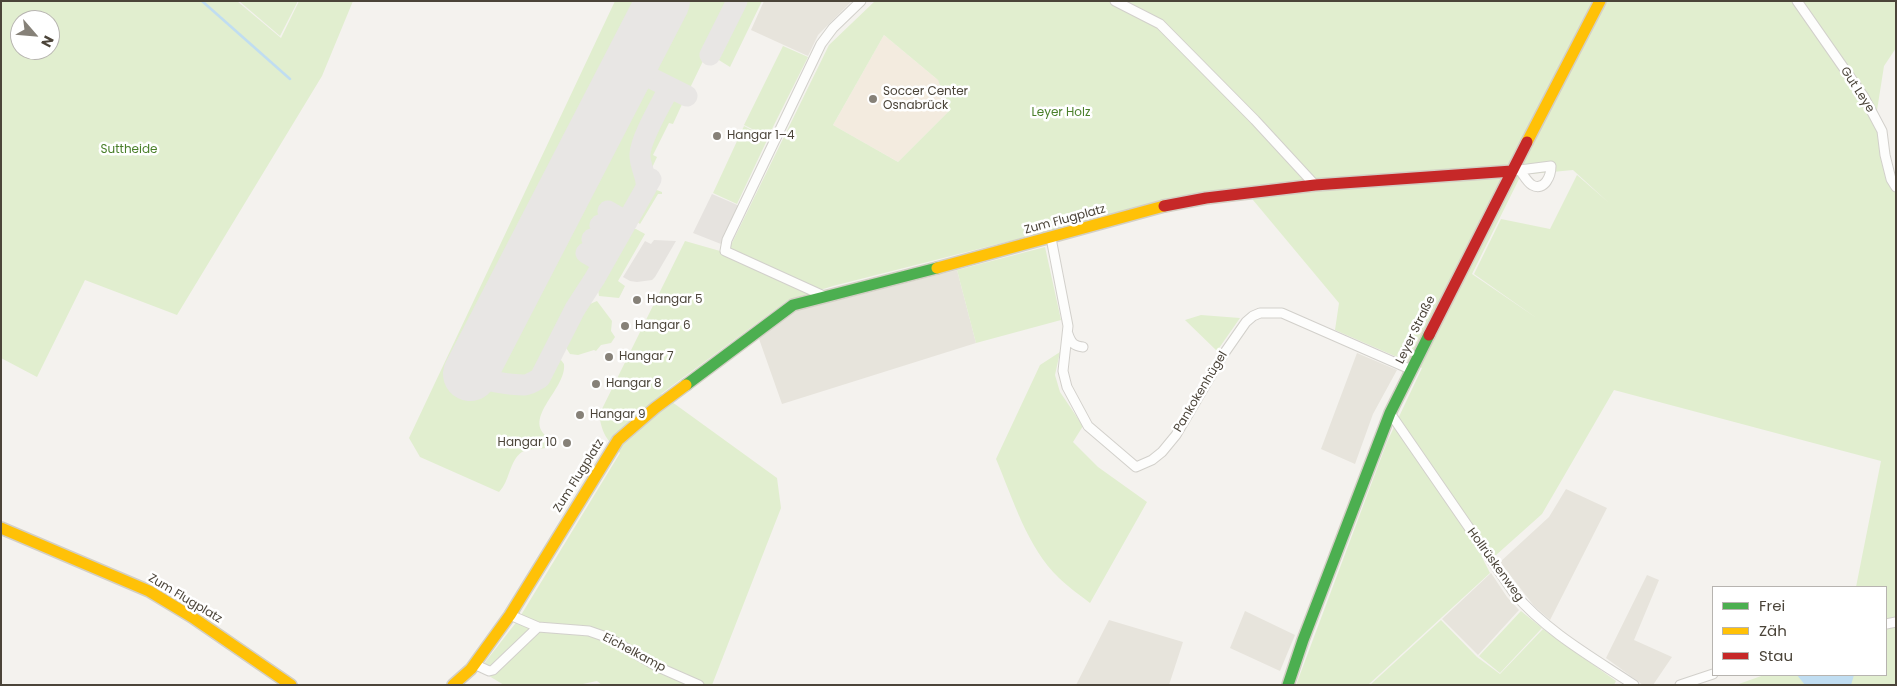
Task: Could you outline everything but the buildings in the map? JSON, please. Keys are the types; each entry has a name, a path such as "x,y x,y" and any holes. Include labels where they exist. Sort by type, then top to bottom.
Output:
{"street":[{"path":"824,296 725,251 727,240 821,44 833,28 861,1"},
{"path":"1115,1 1160,24 1255,120 1315,185"},
{"name":"Leyer Straße","path":"1288,685 1303,640 1390,413 1516,170 1600,1"},
{"name":"Gut Leye","path":"1797,1 1864,97 1882,131 1885,156 1891,179 1896,187"},
{"name":"Zum Flugplatz","path":"453,685 474,664 510,615 618,440 655,408 793,305 1051,238 1173,204 1206,198 1315,185 1516,170"},
{"name":"Pankokenhügel","path":"1051,238 1067,318 1068,334 1063,357 1063,371 1073,399 1088,426 1136,467 1152,460 1162,452 1176,435 1223,355 1246,322 1260,313 1282,313 1412,370"},
{"path":"1068,334 1070,341 1076,346 1083,347"},
{"name":"Hollrüskenweg","path":"1390,413 1514,594 1530,612 1634,685"},
{"name":"Zum Flugplatz","path":"1,528 149,591 192,617 291,685"},
{"name":"Eichelkamp","path":"510,615 538,627 589,631 609,638 658,667 699,685"},
{"path":"474,664 489,672 493,670 538,627"},
{"path":"1680,685 1712,674"}],"shaded area":[{"path":"764,1 852,1 818,35 808,56 751,30"},
{"path":"884,35 938,80 949,111 898,162 833,125"},
{"path":"712,194 742,207 726,246 693,233"},
{"path":"654,240 676,241 655,277 652,280 637,282 623,277 645,241 651,244"},
{"path":"957,270 976,343 782,404 758,336 795,311"},
{"path":"1357,353 1397,370 1373,414 1355,464 1321,449"},
{"path":"1566,489 1607,508 1550,620 1534,606 1500,562 1549,517"},
{"path":"1491,573 1507,597 1519,610 1478,655 1442,619"},
{"path":"1647,575 1659,580 1634,640 1672,657 1653,685 1643,685 1606,658"},
{"path":"1245,611 1295,635 1280,671 1230,648"},
{"path":"1109,620 1183,642 1169,685 1076,685"}],"green space":[{"name":"Suttheide","path":"1,1 237,1 281,38 299,1 353,1 322,76 177,315 85,280 37,377 1,358"},
{"path":"239,1 298,1 280,36"},
{"path":"615,1 650,1 453,383 476,396 487,386 492,385 515,388 531,387 537,385 543,379 555,359 561,360 564,364 563,374 541,414 540,424 543,432 552,440 552,446 522,452 514,461 499,492 420,457 409,438"},
{"path":"676,1 732,1 689,90 643,66"},
{"path":"742,1 762,1 730,67 714,57"},
{"name":"Leyer Holz","path":"875,1 1896,1 1896,48 1884,66 1875,123 1896,190 1896,685 1736,685 1761,676 1887,676 1887,586 1856,586 1881,461 1614,390 1542,514 1495,556 1450,494 1490,573 1368,685 1296,685 1387,442 1422,368 1335,330 1339,303 1243,188 1191,195 833,286 788,300 661,394 777,478 781,508 712,685 602,685 597,681 578,685 504,685 479,670 518,620 620,453 606,436 599,415 685,241 727,253 829,45","holes":["884,35 938,80 949,111 898,162 833,125","1573,170 1608,202 1577,175 1550,229 1501,219 1474,274 1538,319 1472,274 1521,175"]},
{"path":"783,46 808,57 768,137 744,125"},
{"path":"639,77 659,88 660,94 637,152 636,162 641,187 587,282 582,282 536,375 519,380 488,376 486,370"},
{"path":"674,95 684,100 673,124 669,123 653,155 657,157 650,172 645,166 644,157 651,133 663,109"},
{"path":"744,126 768,138 737,204 713,193"},
{"path":"654,189 662,192 662,194 658,194 640,224 636,221 637,215 650,191"},
{"path":"630,228 645,234 618,281 625,286 619,298 599,296 597,284 599,279"},
{"path":"1045,247 1061,320 976,343 957,270"},
{"path":"597,301 612,321 611,331 615,337 611,343 601,345 596,351 578,355 570,354 563,343 583,307"},
{"path":"1201,315 1240,318 1217,351 1185,320"},
{"path":"1060,352 1055,375 1060,392 1083,426 1073,442 1098,467 1147,502 1090,603 1059,578 1038,552 1022,522 996,459 1040,365"},
{"path":"1521,611 1542,628 1500,673 1479,656"},
{"path":"1441,620 1477,657 1500,674 1543,629 1616,681 1614,685 1370,685"}],"water":[{"path":"1798,676 1854,676 1851,685 1805,685"}],"waterway":[{"path":"202,1 290,79"}],"taxiway":[{"path":"710,55 737,1"},
{"path":"638,51 635,63 639,72"},
{"path":"622,81 630,73 639,72 687,96"},
{"path":"646,188 646,180 640,158 641,147 667,92 665,85"},
{"path":"470,374 490,381 519,385 529,384 540,378 575,309 595,278 651,179"},
{"path":"608,211 627,222"},
{"path":"600,225 619,236"},
{"path":"592,239 611,250"},
{"path":"586,253 603,263"}],"runway":[{"path":"470,374 663,1"}],"traffic: fast":[{"path":"686,385 793,305 937,268"},
{"path":"1288,685 1303,640 1390,413 1429,335"}],"traffic: slow":[{"path":"1527,142 1600,1"},
{"path":"937,268 1164,206"},
{"path":"453,685 471,669 510,615 618,440 655,408 686,385"},
{"path":"1,528 149,591 192,617 291,685"}],"traffic: jam":[{"path":"1429,335 1527,142"},
{"path":"1164,206 1206,198 1315,185 1512,171"}],"place":[{"name":"Soccer Center Osnabrück","path":"873,99"},
{"name":"Hangar 1–4","path":"717,136"},
{"name":"Hangar 5","path":"637,300"},
{"name":"Hangar 6","path":"625,326"},
{"name":"Hangar 7","path":"609,357"},
{"name":"Hangar 8","path":"596,384"},
{"name":"Hangar 9","path":"580,415"},
{"name":"Hangar 10","path":"567,443"}]}
